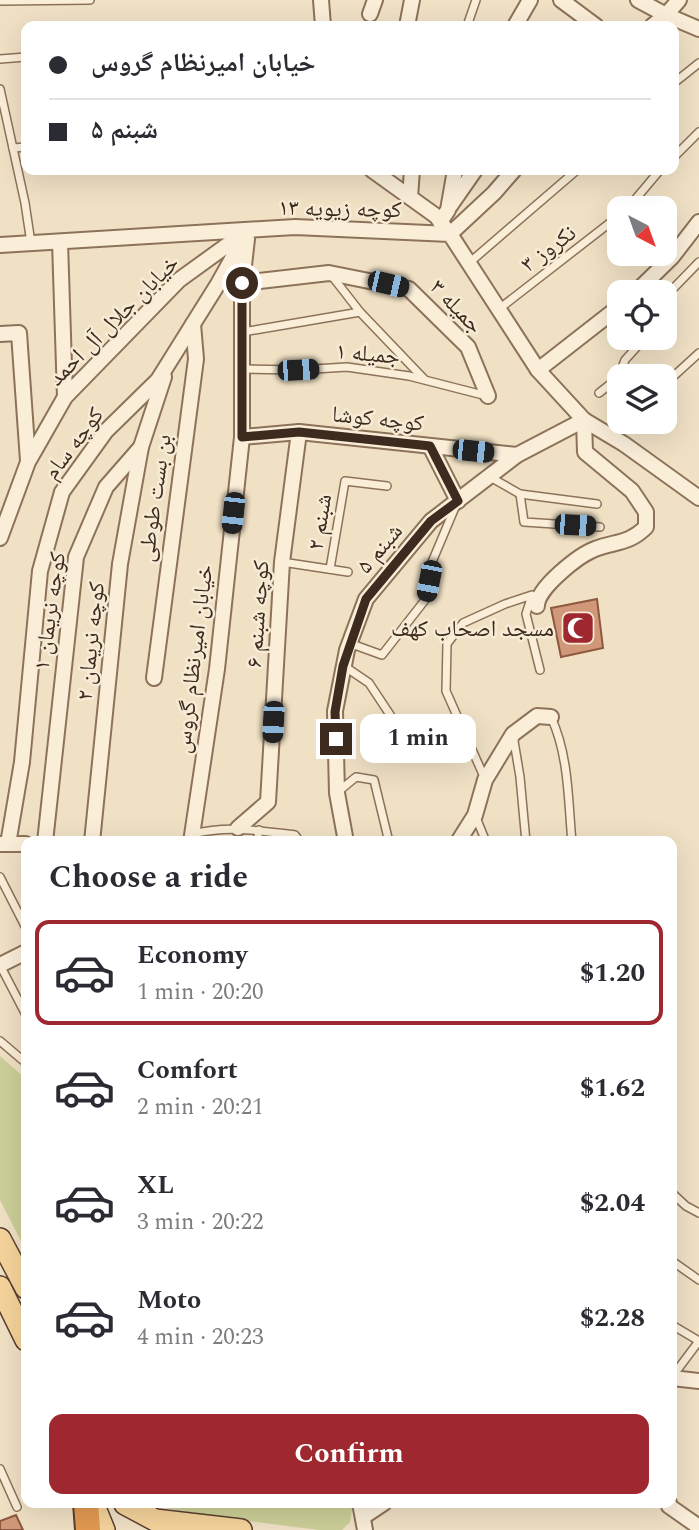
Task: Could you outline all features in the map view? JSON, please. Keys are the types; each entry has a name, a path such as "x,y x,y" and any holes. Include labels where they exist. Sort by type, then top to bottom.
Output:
{"highway":[{"path":"86,1508 88,1530"}],"main road":[{"path":"0,1238 21,1278"},
{"path":"0,1287 8,1315 21,1333"},
{"path":"95,1508 104,1530"},
{"path":"126,1508 136,1530"},
{"path":"132,1508 155,1520 241,1530"}],"street":[{"path":"321,0 323,21"},
{"path":"408,21 412,0"},
{"path":"518,21 530,0"},
{"path":"561,0 588,21"},
{"path":"638,0 699,29"},
{"path":"658,21 679,0"},
{"path":"379,175 444,216"},
{"path":"410,197 412,175"},
{"path":"454,175 444,216 450,234 538,370 584,419 624,443 699,498"},
{"path":"444,216 472,175"},
{"path":"450,234 510,175"},
{"path":"648,280 672,257 699,222"},
{"name":"کوچه زیویه ۱۳","path":"0,245 295,227 450,234"},
{"name":"خیابان امیرنظام گروس","path":"192,836 217,669 242,437 242,283 247,230"},
{"name":"کوچه سام","path":"4,844 22,762 40,571 62,492 106,431 158,380 247,230"},
{"name":"خیابان جلال آل احمد","path":"1,529 28,462 65,397 179,279 247,230"},
{"path":"60,242 65,397"},
{"name":"جمیله ۳","path":"242,283 329,273 409,289 468,347 488,396"},
{"path":"538,370 607,316"},
{"name":"بن بست طوطی","path":"154,678 196,359 193,324"},
{"path":"0,334 19,333 28,462"},
{"name":"کوچه نریمان ۱","path":"46,836 76,557 106,487 141,447 167,365"},
{"path":"517,455 584,419"},
{"path":"537,606 537,600 549,584 571,564 594,549 636,537 646,527 646,512 632,491 585,452 584,419"},
{"name":"کوچه کوشا","path":"242,437 299,432 517,455"},
{"name":"کوچه شبنم ۶","path":"238,828 268,802 282,562 299,432"},
{"path":"430,446 458,501"},
{"name":"کوچه نریمان ۲","path":"93,836 120,564 141,447"},
{"name":"شبنم ۵","path":"345,836 337,793 335,712 349,643 366,599 431,521 517,455"},
{"path":"462,836 475,815 485,780 513,734 537,716 551,717"},
{"path":"0,965 21,954"},
{"path":"677,1379 699,1381"},
{"path":"670,1508 699,1527"}],"lane":[{"path":"0,1 90,0"},
{"path":"469,21 475,0"},
{"path":"0,59 21,57"},
{"path":"679,79 699,63"},
{"path":"0,89 31,243"},
{"path":"679,152 699,132"},
{"path":"13,148 21,147"},
{"path":"469,263 571,175"},
{"path":"638,196 656,175"},
{"name":"نکروز ۳","path":"499,309 607,225"},
{"path":"677,285 699,262"},
{"path":"329,273 360,312 424,380"},
{"path":"243,332 360,312"},
{"path":"599,393 618,377 625,360 634,350"},
{"path":"677,373 699,353"},
{"name":"جمیله ۱","path":"243,369 347,367 424,380 488,396"},
{"path":"490,477 520,494 597,504"},
{"name":"شبنم ۲","path":"330,569 345,481 387,486"},
{"path":"520,494 524,522 600,527"},
{"path":"349,643 382,656 425,600 432,562 458,501"},
{"path":"282,562 348,572"},
{"path":"485,780 446,691 447,644 463,623 505,604 532,596 526,614 540,670"},
{"path":"343,666 369,682 416,754"},
{"path":"551,717 561,738 571,836"},
{"path":"513,734 525,836"},
{"path":"337,793 356,777 374,780 388,836"},
{"path":"475,815 484,836"},
{"path":"196,836 212,829 238,828 296,836"},
{"path":"258,830 258,836"},
{"path":"0,877 21,918"},
{"path":"0,965 21,1005"},
{"path":"0,1041 21,1059"},
{"path":"677,1198 699,1213"},
{"path":"677,1265 699,1280"},
{"path":"677,1328 699,1341 677,1371"},
{"path":"0,1469 17,1507"}],"green space":[{"path":"0,1056 21,1075 21,1241 0,1200"},
{"path":"166,1508 352,1508 350,1522 342,1530 319,1530 193,1514"}],"building":[{"name":"مسجد اصحاب کهف","path":"597,599 603,648 561,657 551,608"},
{"path":"16,1515 23,1530 0,1530 0,1521"}],"place":[{"name":"مسجد اصحاب کهف","path":"578,628"}],"route":[{"path":"242,283 242,437 299,432 430,446 458,501 431,521 366,599 343,666 335,712 336,739"}]}
